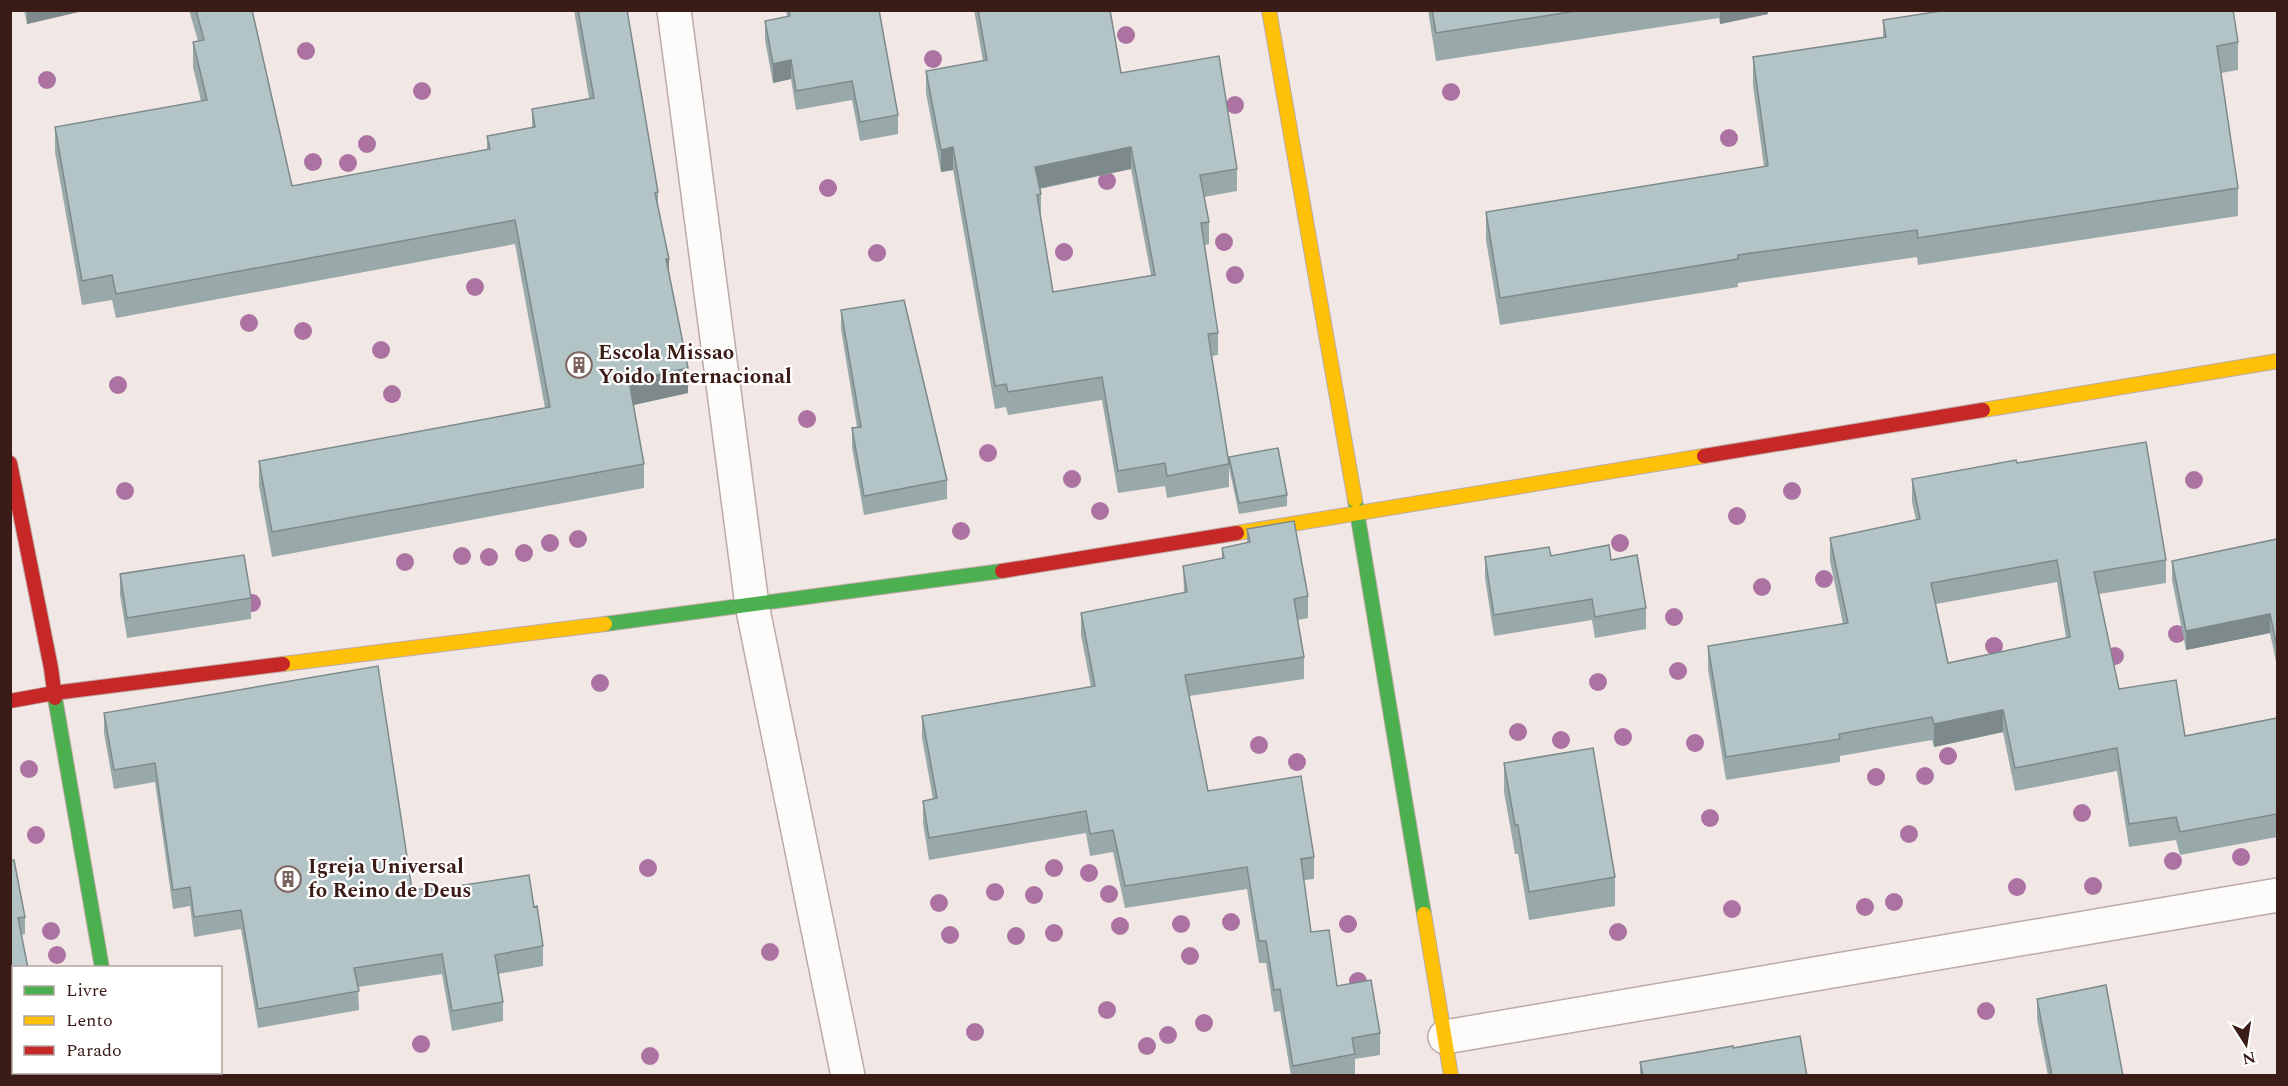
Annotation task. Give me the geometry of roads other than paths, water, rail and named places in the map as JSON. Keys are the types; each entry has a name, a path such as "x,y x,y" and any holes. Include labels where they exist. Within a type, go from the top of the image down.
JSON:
{"street":[{"path":"674,10 752,605 848,1076"},
{"path":"1269,10 1357,514 1451,1076"},
{"path":"10,701 54,693 752,605 1057,563 2277,361"},
{"path":"10,463 51,668 102,966"},
{"path":"1444,1037 2277,895"}],"place":[{"name":"Escola Missao Yoido Internacional","path":"579,365"},
{"name":"Igreja Universal fo Reino de Deus","path":"288,879"}]}
